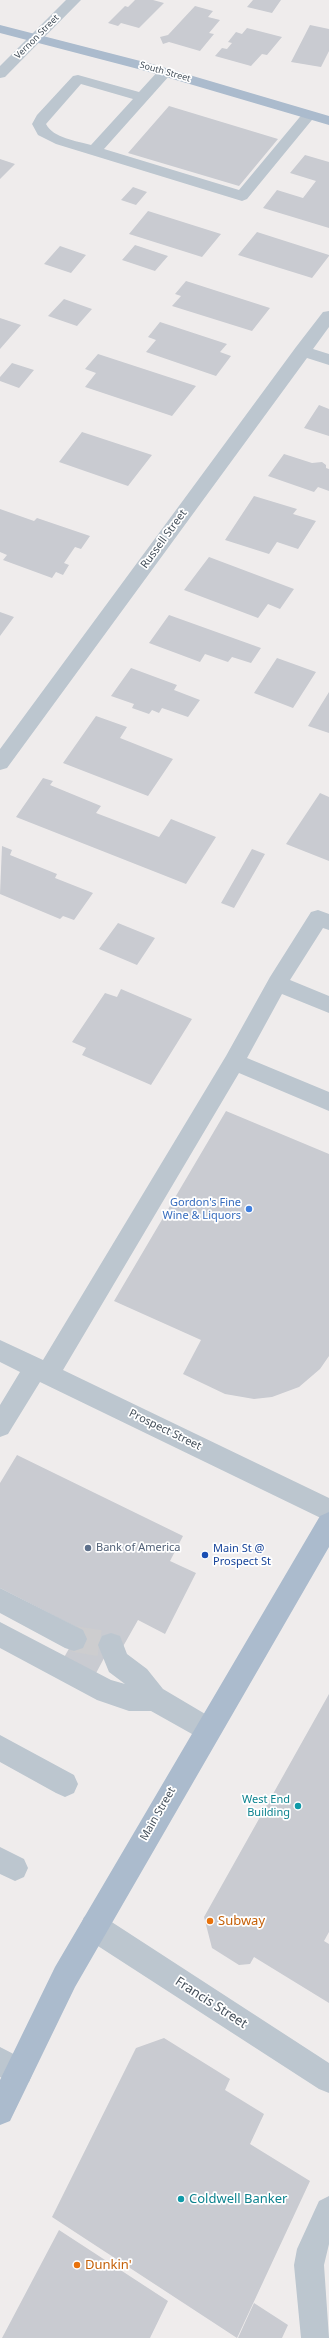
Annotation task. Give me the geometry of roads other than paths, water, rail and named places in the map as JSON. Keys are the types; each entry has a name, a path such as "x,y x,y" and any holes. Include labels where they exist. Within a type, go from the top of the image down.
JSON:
{"main road":[{"name":"South Street","path":"0,29 165,72 329,121"},
{"name":"Main Street","path":"0,2111 9,2067 65,1977 329,1524"}],"street":[{"name":"Vernon Street","path":"0,74 74,0"},
{"path":"94,150 165,72"},
{"path":"142,98 78,79 40,121 40,128 48,135 242,196 309,115"},
{"name":"Russell Street","path":"0,763 329,316"},
{"path":"302,351 329,360"},
{"path":"0,1426 42,1371 234,1062 277,983 323,920"},
{"path":"277,983 329,1005"},
{"path":"234,1062 329,1102"},
{"name":"Prospect Street","path":"0,1351 329,1510"},
{"path":"0,1600 74,1639"},
{"path":"0,1634 106,1691 129,1698 154,1698"},
{"path":"111,1645 118,1663 138,1678 154,1698 208,1730"},
{"path":"0,1748 65,1784"},
{"name":"Francis Street","path":"94,1927 329,2079"},
{"path":"316,2338 309,2265 312,2249 329,2211"}],"tunnel":[{"path":"74,1639 111,1645"}],"place":[{"name":"Gordon's Fine Wine & Liquors","path":"249,1209"},
{"name":"Bank of America","path":"88,1548"},
{"name":"Main St @ Prospect St","path":"205,1555"},
{"name":"West End Building","path":"298,1806"},
{"name":"Subway","path":"210,1921"},
{"name":"Coldwell Banker","path":"181,2199"},
{"name":"Dunkin'","path":"77,2265"}]}
